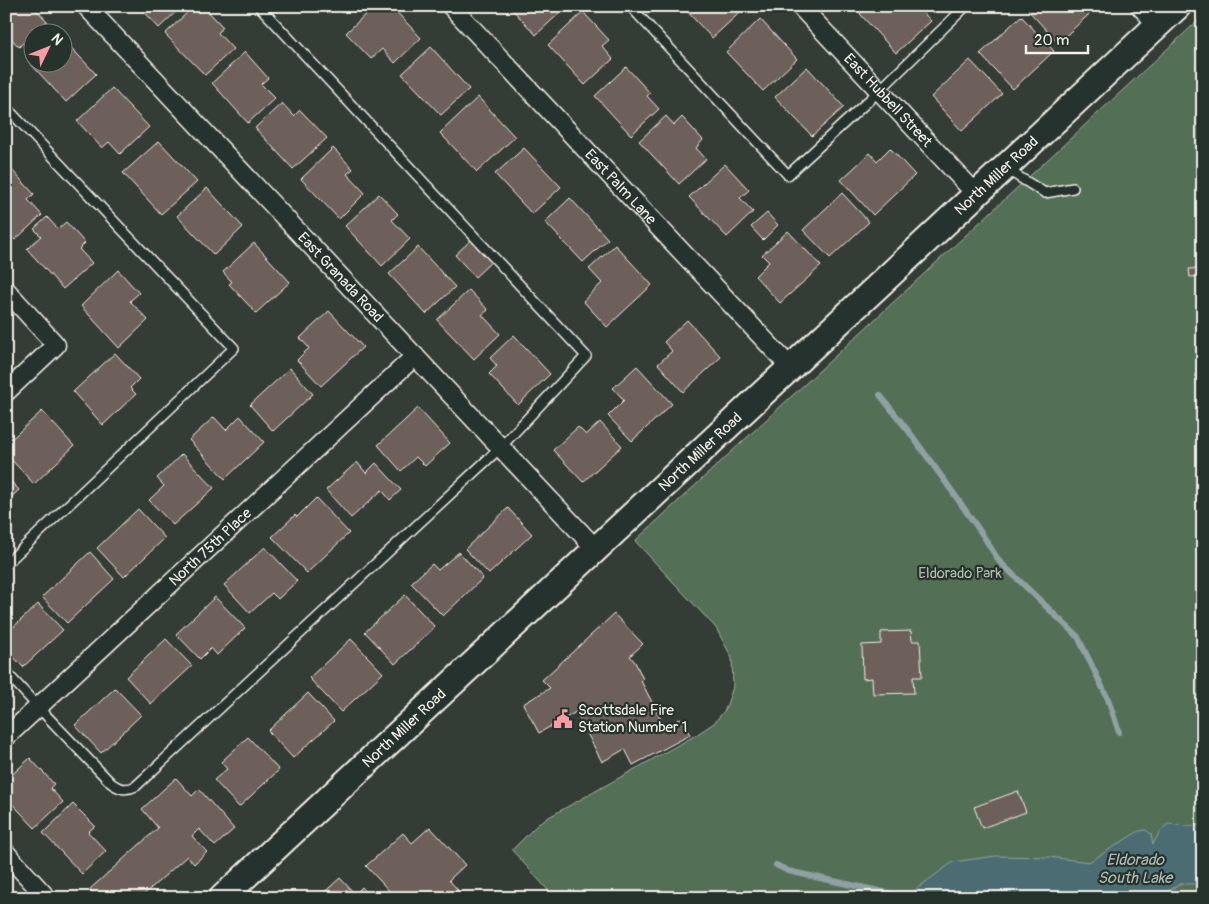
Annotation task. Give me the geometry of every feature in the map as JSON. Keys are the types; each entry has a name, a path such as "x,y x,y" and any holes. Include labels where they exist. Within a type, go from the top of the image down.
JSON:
{"street":[{"name":"East Granada Road","path":"86,6 596,549"},
{"name":"East Palm Lane","path":"451,6 790,367"},
{"name":"East Hubbell Street","path":"800,6 976,194"},
{"path":"1140,6 1158,25"},
{"name":"North Miller Road","path":"222,898 1178,6"},
{"path":"6,290 56,344 6,392"},
{"name":"North 75th Place","path":"6,737 415,356"},
{"path":"6,853 47,898"}],"lane":[{"path":"6,672 110,783 126,790 136,786 500,448 586,356 259,6"},
{"path":"630,6 788,174 880,91 966,6"},
{"path":"6,106 234,348 6,564"},
{"path":"1004,168 1045,193 1073,188"}],"green space":[{"name":"Eldorado Park","path":"1203,16 1203,898 555,898 512,850 540,822 696,735 714,723 725,710 733,687 732,658 716,628 635,541"}],"water":[{"name":"Eldorado South Lake","path":"1168,824 1203,825 1203,884 1180,884 1157,898 904,898 953,862 996,856 1048,857 1089,862 1139,831 1146,830 1151,834 1153,844 1161,830"}],"building":[{"path":"6,6 33,6 47,21 22,22 22,44 19,47 6,33"},
{"path":"139,6 182,6 159,28"},
{"path":"194,6 203,6 223,27 218,33 233,49 205,75 165,34"},
{"path":"336,6 349,6 342,13"},
{"path":"374,6 391,6 421,38 395,63 382,49 371,59 346,33"},
{"path":"509,6 565,6 566,7 536,35"},
{"path":"682,6 747,6 712,38"},
{"path":"868,6 903,6 906,9 909,6 917,6 931,21 896,53 860,14"},
{"path":"1032,6 1098,6 1058,43 1028,10"},
{"path":"583,12 609,40 602,46 613,59 585,85 548,45"},
{"path":"1021,16 1054,51 1013,89 980,54"},
{"path":"760,19 797,59 763,91 726,52"},
{"path":"431,47 469,89 441,115 402,74"},
{"path":"72,49 96,74 66,102 38,72 72,72"},
{"path":"245,52 268,78 261,84 275,98 248,123 212,83"},
{"path":"970,60 1002,94 962,131 931,97"},
{"path":"626,67 650,93 647,96 659,109 631,135 595,96"},
{"path":"807,67 844,107 812,136 775,97"},
{"path":"112,88 149,127 120,154 109,142 102,148 77,121"},
{"path":"478,97 515,137 477,172 440,133"},
{"path":"282,103 294,116 300,110 327,138 293,169 255,128"},
{"path":"666,116 674,125 682,117 703,140 696,148 706,159 679,184 639,141"},
{"path":"159,141 197,182 161,214 123,173"},
{"path":"333,148 353,169 347,174 365,193 339,219 301,179"},
{"path":"524,148 561,187 532,214 495,174"},
{"path":"890,148 915,175 873,215 841,180 870,153 877,161"},
{"path":"725,164 749,190 740,198 753,212 727,237 689,197"},
{"path":"11,169 34,194 28,200 42,215 15,240 6,231 6,174"},
{"path":"207,188 243,227 214,255 177,216"},
{"path":"842,193 869,222 830,258 803,230"},
{"path":"379,194 398,214 392,220 410,239 382,266 345,226"},
{"path":"570,198 608,239 583,262 545,222"},
{"path":"767,213 778,225 763,240 751,227"},
{"path":"47,217 58,229 66,222 85,243 79,249 92,263 63,289 27,249 41,236 34,229"},
{"path":"788,231 821,266 780,303 755,276 769,262 762,255"},
{"path":"471,240 491,262 475,277 455,255"},
{"path":"254,243 290,282 256,313 229,284 232,282 223,272"},
{"path":"615,245 652,285 607,327 583,301 602,283 589,269"},
{"path":"418,247 455,287 426,314 389,274"},
{"path":"1203,268 1203,276 1190,277 1189,269"},
{"path":"118,270 139,293 130,301 148,320 119,348 81,306"},
{"path":"469,290 488,310 482,315 500,334 474,359 437,320"},
{"path":"329,311 363,347 321,386 297,360 309,348 300,338"},
{"path":"687,320 721,357 683,392 658,364 672,351 664,342"},
{"path":"514,335 550,374 518,405 489,374 497,366 490,358"},
{"path":"115,353 139,379 130,388 136,394 103,425 73,392"},
{"path":"637,366 672,404 632,441 608,416 624,400 613,388"},
{"path":"290,368 313,394 273,431 250,405"},
{"path":"418,408 450,443 425,466 416,457 401,471 378,445"},
{"path":"42,411 74,446 34,484 6,454 6,444"},
{"path":"240,416 264,442 225,479 189,440 214,417 226,430"},
{"path":"600,422 622,446 583,482 553,450 578,427 586,435"},
{"path":"182,454 214,488 173,525 149,500 164,486 157,478"},
{"path":"357,462 366,473 376,463 401,490 390,500 382,490 351,518 326,490"},
{"path":"6,476 19,490 6,502"},
{"path":"316,498 349,533 307,573 272,537 295,515 297,517"},
{"path":"508,508 532,534 489,574 465,549"},
{"path":"138,509 165,538 124,577 97,548"},
{"path":"265,547 297,581 278,599 272,593 250,613 224,585"},
{"path":"90,552 114,579 67,623 42,597"},
{"path":"459,552 483,578 443,616 411,583 432,564 438,570"},
{"path":"405,595 435,627 395,664 365,632"},
{"path":"215,597 245,628 217,655 211,648 200,659 176,634"},
{"path":"38,604 63,630 23,667 6,649 6,634"},
{"path":"614,614 643,644 630,656 635,662 643,679 641,681 665,727 681,718 690,735 633,765 625,749 602,762 576,712 539,733 523,704 550,688 542,680"},
{"path":"911,631 912,641 920,641 922,677 913,677 914,693 873,694 872,678 863,679 862,645 881,644 881,632"},
{"path":"166,639 192,666 151,704 126,677"},
{"path":"351,639 383,673 341,712 309,678"},
{"path":"115,688 141,715 101,753 75,725"},
{"path":"308,693 334,721 293,758 268,731"},
{"path":"248,737 279,770 239,807 214,780 227,769 221,762"},
{"path":"30,758 54,784 50,788 63,802 35,828 6,797 6,780"},
{"path":"176,778 192,796 199,789 234,829 215,846 199,829 192,836 207,852 194,864 187,856 140,898 97,898 90,889 158,828 142,809"},
{"path":"1018,791 1026,812 982,828 974,807"},
{"path":"73,804 95,826 88,832 106,851 82,874 43,833"},
{"path":"430,827 465,865 449,880 458,890 450,898 396,898 366,866 403,833 412,843"},
{"path":"340,878 355,894 362,887 371,898 318,898"}],"waterway":[{"path":"880,395 952,491 999,561 1078,637 1108,699 1119,732"},
{"path":"776,865 788,871 906,897"}],"place":[{"name":"Scottsdale Fire Station Number 1","path":"563,719"}]}
